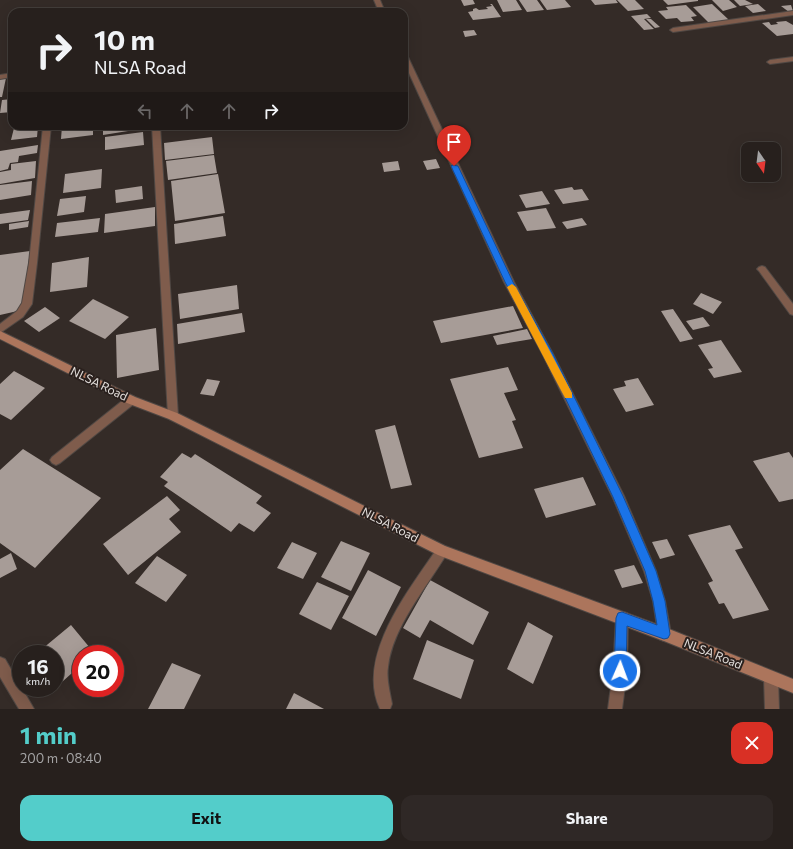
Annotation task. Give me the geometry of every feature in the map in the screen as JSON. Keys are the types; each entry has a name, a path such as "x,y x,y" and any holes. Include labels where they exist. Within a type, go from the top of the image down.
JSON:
{"main road":[{"name":"NLSA Road","path":"0,335 131,400 173,416 442,551 664,634 793,686"}],"street":[{"path":"673,30 793,14"},
{"path":"770,62 793,59"},
{"path":"408,64 509,282 548,354 618,496 650,571 659,601 664,634"},
{"path":"0,329 20,314 27,304 33,263 47,130"},
{"path":"156,130 173,416"},
{"path":"762,270 793,311"},
{"path":"56,460 131,400"},
{"path":"385,704 381,667 389,639 399,619 442,551"},
{"path":"615,709 620,671 622,618"},
{"path":"0,664 27,709"},
{"path":"771,678 772,709"}],"building":[{"path":"461,0 473,0 475,4 464,6"},
{"path":"497,0 516,0 522,10 503,12"},
{"path":"519,0 537,0 544,10 527,12"},
{"path":"540,0 565,0 571,7 547,10"},
{"path":"591,0 616,0 618,3 595,5"},
{"path":"617,0 635,0 644,9 628,11"},
{"path":"663,0 698,0 698,1 668,5"},
{"path":"712,0 729,0 737,7 723,11"},
{"path":"734,0 745,0 753,4 740,6"},
{"path":"490,4 492,4 501,17 473,20 468,12 473,11 473,9 476,8 479,10 488,9 486,7 492,6"},
{"path":"712,4 729,20 709,23 693,7"},
{"path":"758,4 766,11 753,13 745,6"},
{"path":"686,5 697,16 691,17 694,21 681,22 677,18 666,19 658,11 668,10 666,7"},
{"path":"791,5 793,11 789,12 781,6"},
{"path":"647,14 651,18 644,19 654,29 644,30 631,16"},
{"path":"646,19 651,19 660,27 655,28"},
{"path":"786,21 793,25 793,34 777,36 762,23 769,22 771,25 778,24 776,22"},
{"path":"474,30 477,35 465,37 463,31"},
{"path":"6,78 2,97 0,97 0,79"},
{"path":"8,99 8,112 0,113 2,100"},
{"path":"14,130 38,130 37,137 11,140"},
{"path":"62,130 93,130 93,135 61,139"},
{"path":"103,130 134,130 103,135"},
{"path":"143,132 144,145 105,150 105,137"},
{"path":"212,137 214,154 165,160 164,143"},
{"path":"38,145 37,153 19,156 18,162 10,163 8,169 0,171 0,151"},
{"path":"214,155 217,173 168,180 166,161"},
{"path":"436,159 440,168 427,170 423,161"},
{"path":"36,161 35,178 0,184 0,172 11,170 11,164"},
{"path":"398,161 400,170 384,172 382,163"},
{"path":"102,169 101,188 63,193 65,174"},
{"path":"218,174 225,213 175,221 171,181"},
{"path":"32,181 31,195 0,200 0,185"},
{"path":"142,186 143,199 116,203 115,190"},
{"path":"572,187 574,190 582,189 589,200 563,204 554,190"},
{"path":"542,191 550,204 526,208 519,195"},
{"path":"86,196 84,212 57,216 60,199"},
{"path":"155,207 155,226 104,233 105,214"},
{"path":"546,208 556,228 527,231 517,212"},
{"path":"30,210 28,220 0,224 0,214"},
{"path":"223,216 226,236 175,244 174,224"},
{"path":"100,218 98,232 55,237 57,223"},
{"path":"582,218 587,225 567,229 562,222"},
{"path":"29,221 28,227 9,230 9,224"},
{"path":"30,251 22,310 0,315 0,255"},
{"path":"89,257 87,287 50,292 52,263"},
{"path":"237,285 239,309 180,319 178,294"},
{"path":"701,293 722,302 713,314 693,304"},
{"path":"93,299 129,317 105,339 69,321"},
{"path":"513,306 523,328 441,343 433,321"},
{"path":"45,307 60,318 39,332 24,321"},
{"path":"673,309 693,339 680,342 661,311"},
{"path":"242,313 245,332 178,344 177,324"},
{"path":"703,317 710,326 693,330 686,321"},
{"path":"156,328 159,370 117,378 116,335"},
{"path":"527,329 532,339 497,345 493,336"},
{"path":"721,340 742,372 714,378 708,369 713,368 698,345"},
{"path":"508,367 518,390 504,393 516,420 512,421 523,448 479,458 450,379"},
{"path":"14,371 45,388 11,420 0,414 0,384"},
{"path":"638,378 654,405 626,412 613,389 626,386 624,381"},
{"path":"207,379 220,381 214,396 200,394"},
{"path":"395,425 412,485 391,489 375,430"},
{"path":"23,449 101,498 35,568 0,543 0,470"},
{"path":"789,452 793,458 793,499 779,502 753,461"},
{"path":"182,453 191,458 195,454 262,496 256,503 271,513 254,532 239,523 231,532 164,486 168,482 160,477"},
{"path":"583,477 596,505 546,518 534,489"},
{"path":"167,496 180,510 169,519 181,532 128,575 103,544"},
{"path":"730,525 743,548 735,550 769,610 733,619 724,603 719,604 708,583 713,581 688,535"},
{"path":"667,539 675,555 660,559 652,542"},
{"path":"341,541 370,553 351,591 321,577"},
{"path":"292,542 317,553 303,579 277,568"},
{"path":"11,553 17,569 0,578 0,559"},
{"path":"157,556 187,575 166,602 135,583"},
{"path":"634,565 643,583 622,588 614,570"},
{"path":"368,570 401,587 376,636 342,618"},
{"path":"430,580 489,612 473,645 430,620 420,638 403,628"},
{"path":"317,582 349,596 331,630 299,614"},
{"path":"528,622 553,636 533,684 507,669"},
{"path":"71,625 88,645 72,645 72,673 64,680 64,645 47,645"},
{"path":"427,640 474,660 461,699 413,679"},
{"path":"172,663 201,675 184,709 148,709"},
{"path":"294,693 324,709 286,709"}],"slow traffic":[{"path":"512,287 569,395"}],"route":[{"path":"454,166 509,282 548,354 618,496 650,571 659,601 664,634 622,618 620,671"}]}
